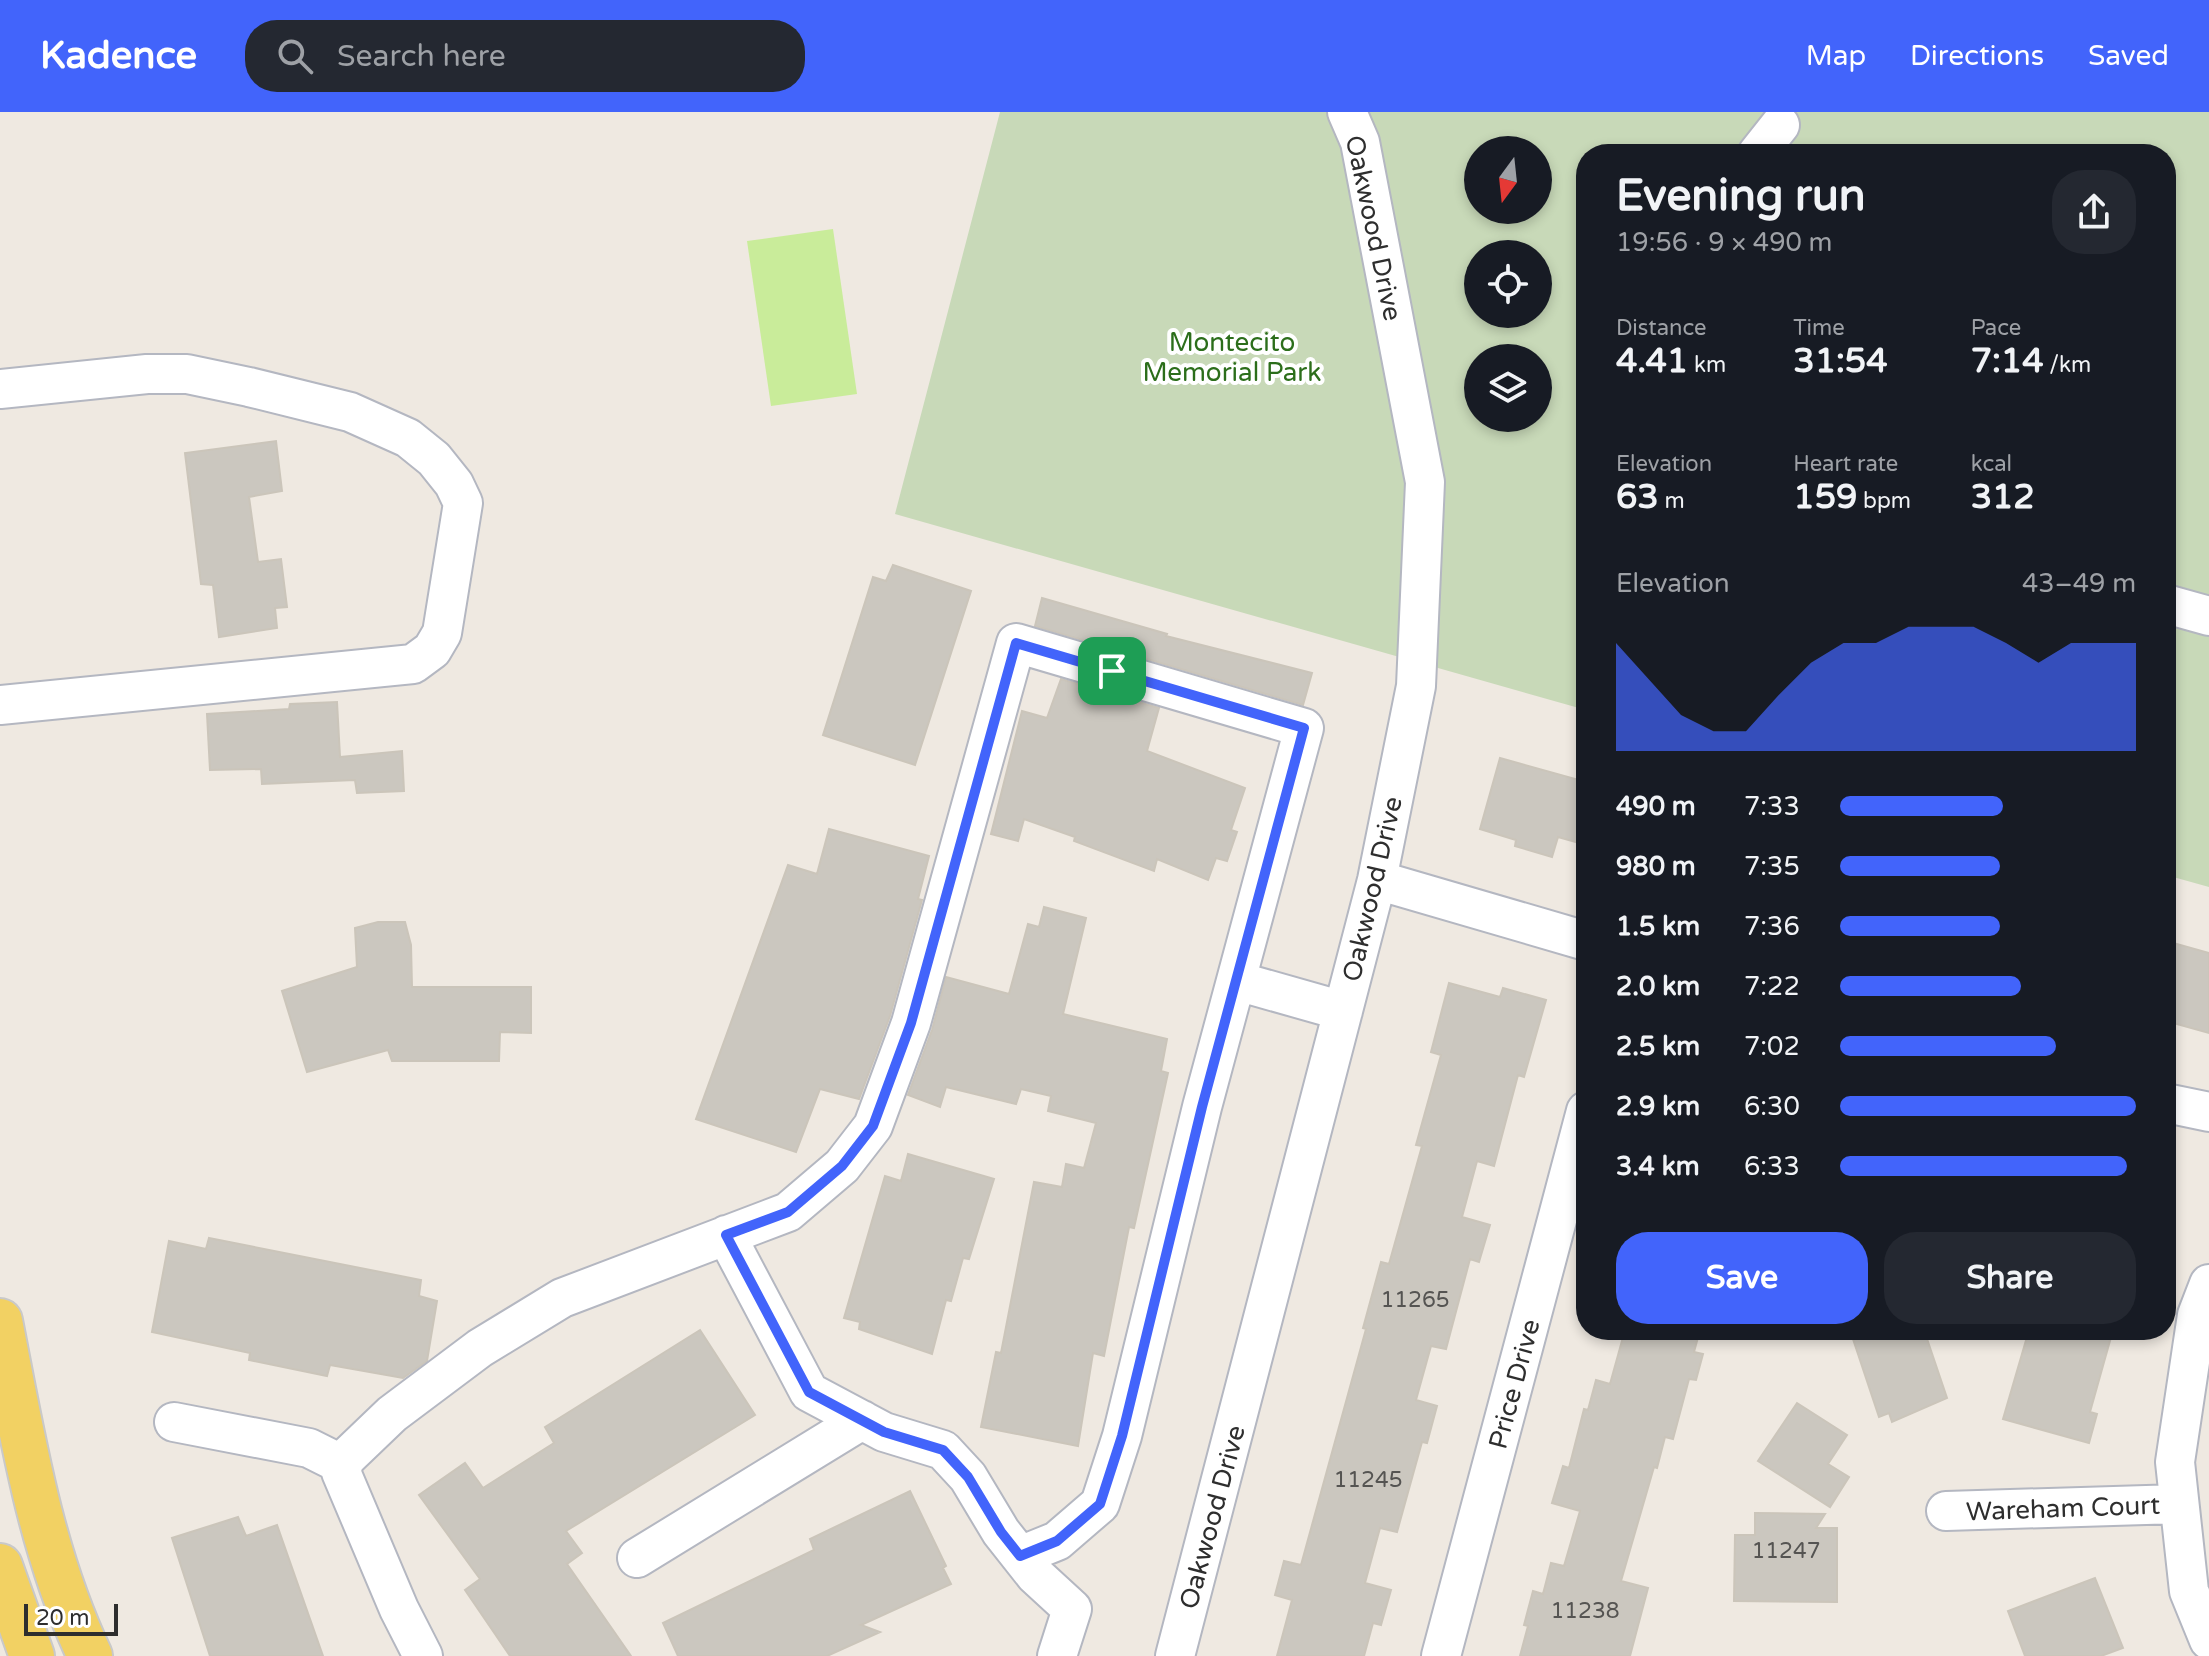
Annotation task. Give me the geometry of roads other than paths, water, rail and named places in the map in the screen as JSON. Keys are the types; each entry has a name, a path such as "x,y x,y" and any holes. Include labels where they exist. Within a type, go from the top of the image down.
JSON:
{"main road":[{"path":"0,1321 31,1482 74,1623 90,1656"},
{"path":"0,1566 32,1656"}],"street":[{"name":"Oakwood Drive","path":"1175,1656 1377,880 1416,686 1425,482 1360,142 1347,112"},
{"path":"0,389 147,374 187,374 249,387 350,412 408,438 434,459 454,484 463,503 442,633 432,650 413,664 0,705"},
{"path":"2176,607 2209,616"},
{"path":"423,1656 399,1609 341,1472 345,1459 392,1414 480,1348 562,1298 788,1212 842,1166 873,1126 911,1023 1016,643 1304,728 1202,1107 1122,1436 1100,1504 1057,1541 1020,1556"},
{"path":"1377,880 1576,938"},
{"path":"1237,981 1343,1011"},
{"path":"2176,1105 2209,1112"},
{"name":"Price Drive","path":"1441,1656 1576,1149"},
{"path":"726,1235 809,1392 884,1432 943,1450 968,1477 1001,1532 1035,1575 1072,1609 1057,1656"},
{"path":"2209,1284 2197,1315 2175,1462 2189,1591 2209,1640"},
{"path":"637,1558 862,1420"},
{"path":"174,1422 309,1448 343,1465"},
{"name":"Wareham Court","path":"1946,1511 2179,1504"}],"park label":[{"name":"Montecito Memorial Park","path":"1232,357"}]}
